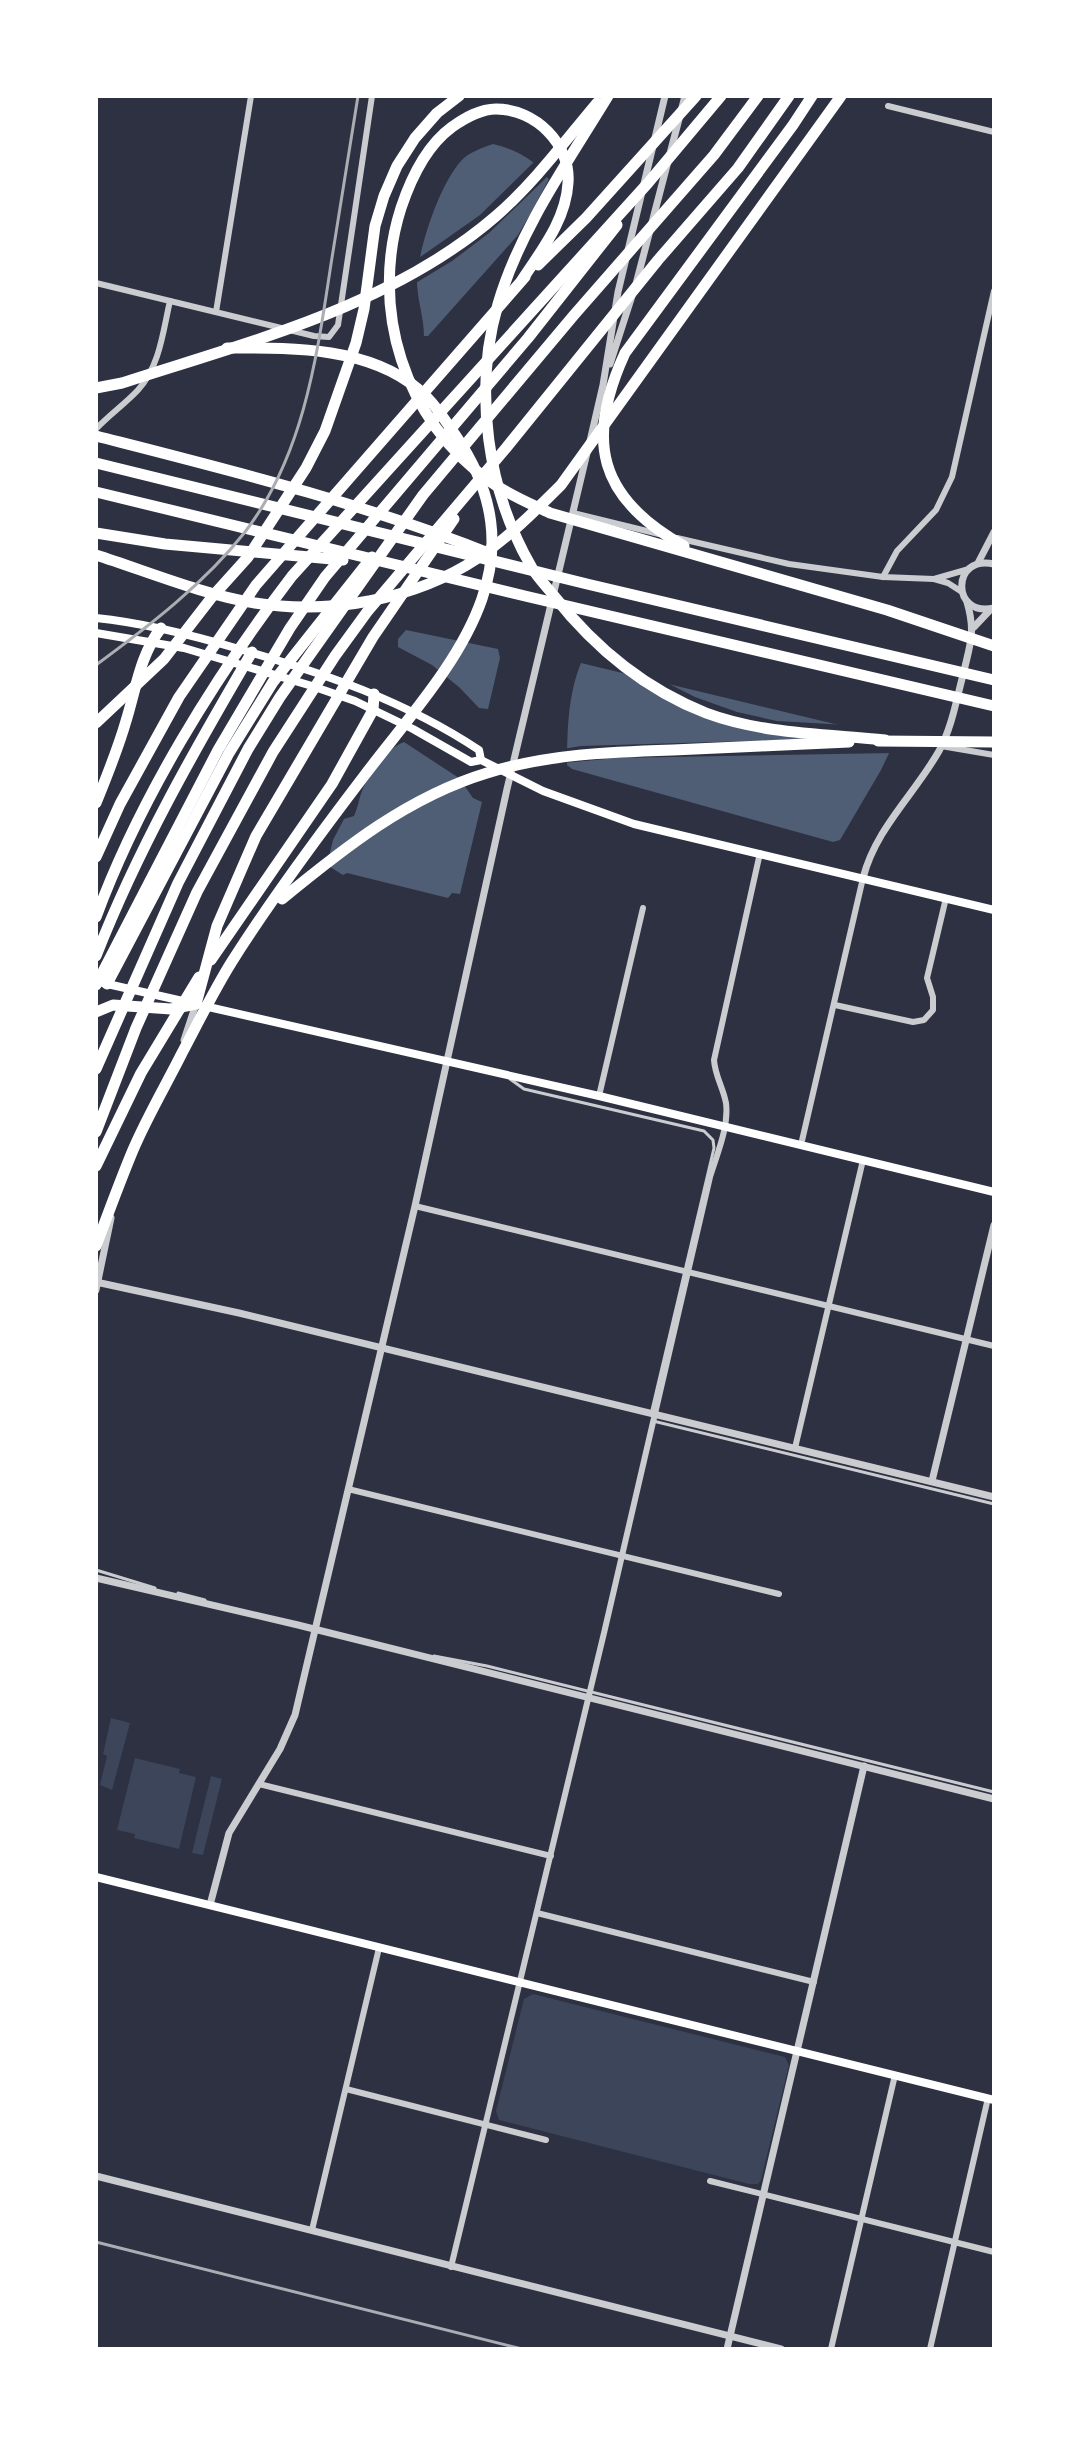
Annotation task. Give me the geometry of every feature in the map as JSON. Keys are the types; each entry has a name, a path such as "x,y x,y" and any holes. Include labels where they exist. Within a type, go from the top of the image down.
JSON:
{"highway":[{"path":"96,723 164,659 248,557 306,468 325,431 356,343 364,309 375,226 384,196 397,166 415,138 437,113 459,96"},
{"path":"96,388 122,383 336,310 397,283 450,251 497,215 605,96"},
{"path":"605,96 515,257 497,305 487,357 484,399 492,460 505,510 532,568 567,612 609,655 658,690 707,713 757,727 885,740"},
{"path":"96,857 120,804 179,697 256,585 522,280 586,218 696,96"},
{"path":"99,983 218,750 316,589 528,338 626,206 721,96"},
{"path":"99,983 229,753 273,682 345,589 605,279 714,155 758,96"},
{"path":"96,1132 136,1028 197,892 273,752 335,656 375,602 738,168 789,96"},
{"path":"710,558 662,532 627,502 609,472 602,443 606,404 625,353 812,96"},
{"path":"96,555 254,603 307,607 331,606 406,592 477,559 528,519 561,485 841,96"},
{"path":"522,280 561,215 567,189 567,166 561,151 544,127 530,117 495,109 477,113 448,130 425,155 414,174 396,224 389,294 393,325 407,377 428,418 445,440 489,480 515,497 550,513 887,610 992,645"},
{"path":"96,917 129,836 255,624 323,542 602,239"},
{"path":"96,1246 134,1148 231,963 466,638 477,617 490,564 488,506 464,447 418,389 373,364 325,352 227,348"},
{"path":"96,436 309,492 434,531 532,570"},
{"path":"96,1012 113,1005 171,1009 196,1004 217,926 256,836 373,637 506,448"},
{"path":"96,463 994,680"},
{"path":"96,492 994,706"},
{"path":"96,1069 184,869 248,749 280,697 423,495"},
{"path":"96,533 165,544 322,559 392,562"},
{"path":"96,803 127,720 151,640 161,628"},
{"path":"96,956 143,846 167,799 252,652"},
{"path":"96,1166 141,1073 194,984 332,784 373,710 374,694"},
{"path":"269,909 353,841 385,820 443,790 486,773 583,753 885,740 994,742"}],"main road":[{"path":"96,618 161,628 252,652 360,687 465,741 479,750 481,760"},
{"path":"96,633 151,640 355,701 471,762 481,760 543,791 634,824 994,910"},
{"path":"99,983 599,1096 994,1192"},
{"path":"96,1877 991,2099"}],"street":[{"path":"216,312 251,96"},
{"path":"96,283 314,336 325,337 334,333 338,325 372,96"},
{"path":"210,1905 229,1833 288,1733 295,1715 603,385 618,292 665,96"},
{"path":"603,385 633,293 685,96"},
{"path":"888,106 994,132"},
{"path":"883,577 897,551 925,524 945,495 952,477 990,324 994,291"},
{"path":"96,429 148,377 170,301"},
{"path":"573,513 789,564 883,577 934,579 962,592"},
{"path":"934,579 969,569 978,563 994,532"},
{"path":"978,563 994,564"},
{"path":"801,1145 868,856 941,746 953,716 974,627 962,592 963,577 969,569"},
{"path":"967,602 979,609 992,608"},
{"path":"974,627 992,608"},
{"path":"941,746 994,755"},
{"path":"451,2267 623,1556 686,1274 725,1127 726,1106 714,1060 760,853"},
{"path":"835,1005 907,1021 924,1020 933,1010 927,978 946,898"},
{"path":"599,1096 643,908"},
{"path":"196,1004 176,1060 126,1169 96,1285 381,1349 994,1497"},
{"path":"795,1448 863,1160"},
{"path":"415,1206 686,1274 994,1346"},
{"path":"932,1481 994,1225"},
{"path":"348,1489 779,1594"},
{"path":"96,1578 590,1694 994,1799"},
{"path":"727,2349 864,1766"},
{"path":"259,1784 551,1856"},
{"path":"537,1913 814,1982"},
{"path":"312,2230 379,1948"},
{"path":"831,2349 895,2075"},
{"path":"346,2089 546,2140"},
{"path":"930,2349 991,2099"},
{"path":"96,2176 781,2349"},
{"path":"710,2181 994,2252"}],"lane":[{"path":"503,1075 524,1089 710,1135 714,1148 686,1274"},
{"path":"654,1417 994,1504"},
{"path":"96,1570 153,1588 315,1628"},
{"path":"590,1694 994,1792"}],"shaded area":[{"path":"493,144 525,157 539,167 550,181 518,235 428,336 424,336 417,276 432,215 461,161"},
{"path":"406,630 498,649 500,658 488,709 479,708 432,665 398,647 398,639"},
{"path":"581,663 889,737 893,745 840,840 833,842 572,769 567,765 568,726 573,687"},
{"path":"404,742 459,778 473,798 482,802 460,894 452,893 448,898 347,873 343,875 327,865 333,840 344,819 354,816 369,777 385,756"},
{"path":"111,1718 130,1723 112,1790 100,1785"},
{"path":"135,1758 180,1769 179,1773 196,1777 179,1849 134,1838 135,1834 117,1830"},
{"path":"211,1776 222,1779 203,1855 192,1853"},
{"path":"533,1994 785,2057 789,2065 758,2184 499,2120 496,2111 524,1999"}],"pier":[{"path":"536,160 554,180 511,250 549,179 547,177 489,233 414,284 416,260 480,215"},
{"path":"616,667 653,676 695,697 737,712 777,721 864,726 891,733 896,746 893,753 616,758 563,763 563,749 581,746 813,739 657,695"}],"railway":[{"path":"96,665 156,619 212,569 245,532 281,471 305,404 313,369 358,96"},
{"path":"96,2242 522,2349"}]}
